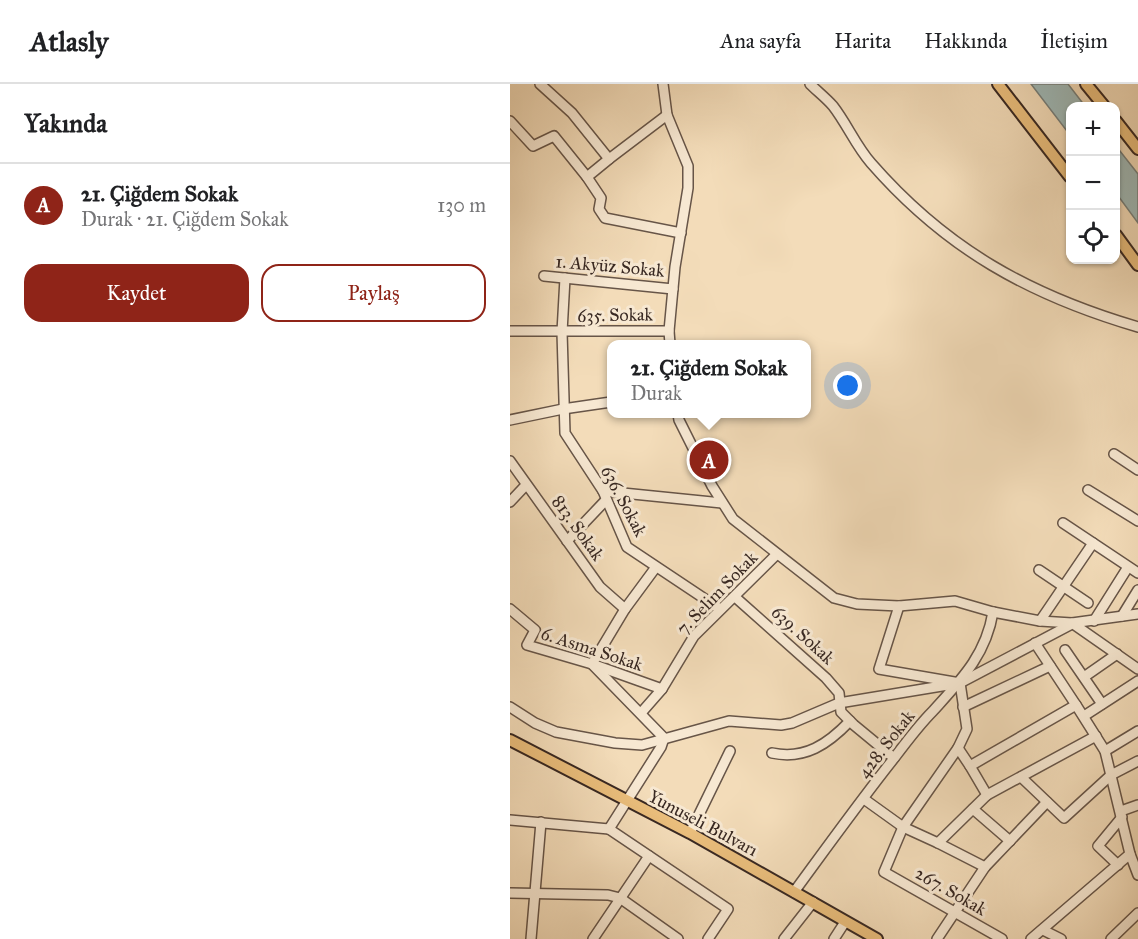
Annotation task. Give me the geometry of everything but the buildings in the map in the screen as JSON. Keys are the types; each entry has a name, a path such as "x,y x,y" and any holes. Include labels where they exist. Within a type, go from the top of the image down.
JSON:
{"main road":[{"path":"998,84 1066,171"},
{"path":"1086,84 1101,102"},
{"path":"1120,126 1138,149"},
{"path":"1120,240 1138,265"},
{"name":"Yunuseli Bulvarı","path":"510,740 690,833 877,939"}],"street":[{"path":"540,84 572,113 609,159"},
{"path":"663,84 667,115 688,166 688,188 673,289 670,340"},
{"path":"810,84 832,106 869,161 911,207 972,255 1015,280 1097,315 1138,327"},
{"path":"587,177 667,115"},
{"path":"510,121 533,146 554,136 601,198 599,209 606,218 681,233"},
{"name":"1. Akyüz Sokak","path":"544,276 673,289"},
{"name":"635. Sokak","path":"562,332 564,278"},
{"name":"635. Sokak","path":"510,331 669,331"},
{"name":"636. Sokak","path":"562,332 565,433 604,496 627,547 720,609"},
{"path":"510,420 607,403"},
{"path":"680,418 722,503 733,519 834,598 857,604 899,606 955,601 993,612 1040,621 1072,623 1138,614"},
{"path":"1114,454 1138,470"},
{"name":"813. Sokak","path":"510,461 600,587 625,609"},
{"path":"510,502 526,485"},
{"path":"1088,490 1138,521"},
{"path":"567,541 604,496 722,503"},
{"path":"1063,523 1138,573"},
{"path":"1040,621 1094,543"},
{"name":"7. Selim Sokak","path":"641,713 662,689 694,636 777,554"},
{"path":"657,567 625,609 592,664 664,738"},
{"path":"1094,621 1128,567"},
{"path":"1039,570 1088,603"},
{"path":"1122,616 1138,590"},
{"name":"639. Sokak","path":"735,597 826,678 839,693 841,712 894,758"},
{"path":"899,606 879,669 960,683"},
{"name":"6. Asma Sokak","path":"510,609 535,630 527,645 592,664 662,689"},
{"name":"428. Sokak","path":"794,892 894,758 932,712 960,683 975,662 991,625 993,612"},
{"path":"510,706 535,723 556,732 615,743 642,745 729,721 781,725 792,723 839,703 960,683 1072,623"},
{"path":"1072,623 1138,669"},
{"path":"1035,643 1105,751 1130,854 1138,875"},
{"path":"1065,650 1102,704"},
{"path":"1084,677 1116,654"},
{"path":"963,707 1050,666"},
{"path":"1084,716 1138,681"},
{"path":"903,827 958,748 967,729 960,683"},
{"path":"970,766 1076,705"},
{"path":"772,753 792,755 810,752 822,745 850,721"},
{"path":"1105,751 1138,731"},
{"path":"938,843 987,795 1096,736"},
{"path":"609,829 661,747 664,738"},
{"path":"958,748 987,795"},
{"path":"690,833 730,751"},
{"path":"1021,777 1064,818 1111,775 1138,761"},
{"path":"864,799 903,827 985,867"},
{"path":"937,939 985,867 1047,802"},
{"path":"1118,865 1098,846 1122,814 1138,805"},
{"path":"973,809 1010,841"},
{"path":"510,820 609,829 728,909 708,939"},
{"path":"531,939 541,822"},
{"name":"267. Sokak","path":"903,827 884,872 1002,939"},
{"path":"1031,939 1130,854"},
{"path":"593,939 650,856"},
{"path":"510,893 608,895 620,898 678,939"},
{"path":"784,939 813,902"},
{"path":"1111,939 1138,913"},
{"path":"834,939 845,922"},
{"path":"1043,930 1062,939"}],"water":[{"path":"1031,84 1068,84 1082,102 1066,102 1066,130"},
{"path":"1120,151 1138,174 1138,223 1120,198"}],"place":[{"name":"21. Çiğdem Sokak","path":"709,460"}]}
